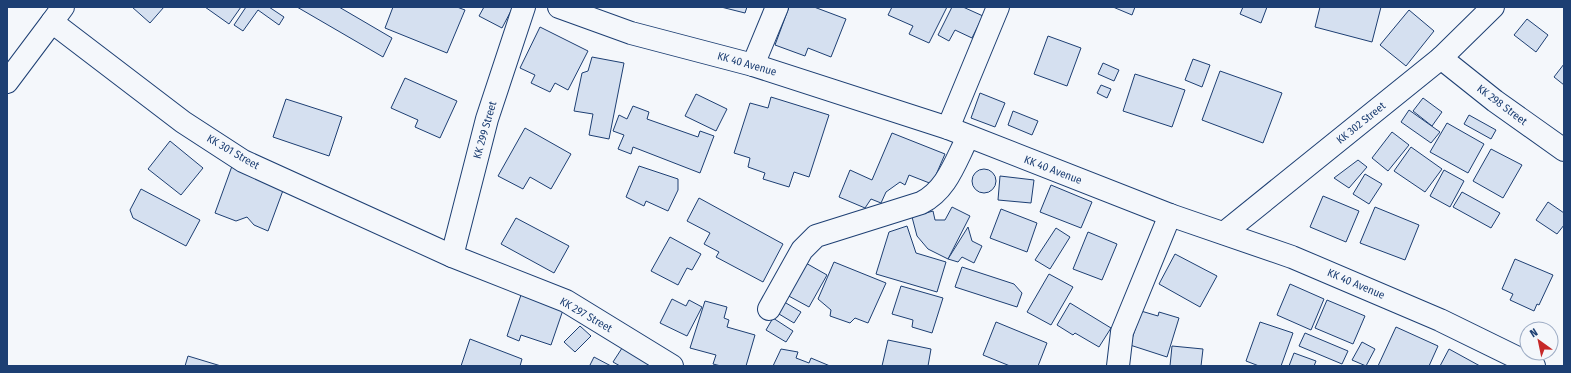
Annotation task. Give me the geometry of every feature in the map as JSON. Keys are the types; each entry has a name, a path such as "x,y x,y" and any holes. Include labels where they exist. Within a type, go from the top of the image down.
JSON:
{"street":[{"name":"KK 299 Street","path":"452,256 487,119 524,7"},
{"name":"KK 40 Avenue","path":"559,7 631,33 753,65 948,128 1170,215 1292,257 1440,320 1528,365"},
{"path":"753,65 777,7"},
{"path":"948,128 998,7"},
{"name":"KK 302 Street","path":"1224,233 1441,58 1493,7"},
{"name":"KK 301 Street","path":"58,11 183,122 243,161 452,256"},
{"path":"7,82 58,11"},
{"name":"KK 298 Street","path":"1441,58 1495,101 1564,150"},
{"path":"769,309 802,250 816,236 921,203 933,197 944,185 968,137"},
{"path":"1118,366 1122,332 1170,215"},
{"name":"KK 297 Street","path":"452,256 566,301 672,366"}],"building":[{"path":"132,7 164,7 150,23"},
{"path":"205,7 241,7 229,24"},
{"path":"246,7 269,7 284,17 279,25 258,10 243,31 234,25"},
{"path":"297,7 339,7 392,38 383,57"},
{"path":"393,7 457,7 465,10 447,53 385,28"},
{"path":"484,7 513,7 502,28 479,16"},
{"path":"721,7 747,7 745,13"},
{"path":"789,7 814,7 846,19 831,57 808,48 805,56 775,45"},
{"path":"892,7 947,7 929,43 909,34 913,26 888,15"},
{"path":"952,7 963,7 983,16 972,38 955,30 949,41 938,35"},
{"path":"1113,7 1135,7 1132,15"},
{"path":"1243,7 1267,7 1261,23 1240,14"},
{"path":"1320,7 1381,7 1372,42 1315,27"},
{"path":"1409,10 1434,31 1406,66 1380,45"},
{"path":"1527,19 1548,35 1536,52 1514,35"},
{"path":"540,27 588,51 568,90 555,83 550,92 531,83 535,75 520,68"},
{"path":"1048,36 1081,48 1067,86 1034,74"},
{"path":"592,57 624,63 609,139 589,135 593,114 574,111 582,73 588,71"},
{"path":"1193,59 1210,65 1202,87 1185,80"},
{"path":"1103,63 1119,70 1114,81 1098,74"},
{"path":"1564,64 1564,85 1554,77"},
{"path":"1220,71 1282,93 1263,143 1202,120"},
{"path":"1135,74 1185,90 1172,127 1123,111"},
{"path":"405,78 457,101 440,138 415,127 418,120 391,108"},
{"path":"1101,85 1111,89 1107,98 1097,93"},
{"path":"980,93 1005,103 995,127 971,118"},
{"path":"696,94 727,109 716,131 685,116"},
{"path":"771,97 829,115 809,177 794,172 789,187 763,179 765,173 748,167 750,158 734,153 750,103 768,108"},
{"path":"1423,98 1442,112 1432,126 1413,111"},
{"path":"286,99 342,117 329,156 273,137"},
{"path":"633,106 649,112 647,119 698,137 700,131 714,136 700,173 633,147 631,154 618,149 624,135 613,131 619,115 627,119"},
{"path":"1409,110 1440,132 1431,143 1401,122"},
{"path":"1013,111 1038,121 1032,135 1008,125"},
{"path":"1469,115 1496,130 1491,139 1464,124"},
{"path":"1447,123 1484,144 1468,173 1430,152"},
{"path":"525,128 571,154 551,189 530,177 523,189 498,176"},
{"path":"1392,132 1409,145 1388,171 1372,158"},
{"path":"892,133 945,154 932,184 909,175 905,185 900,182 886,192 881,203 871,199 865,208 839,197 850,170 872,180"},
{"path":"170,141 203,168 181,195 148,169"},
{"path":"1411,147 1442,169 1425,192 1394,171"},
{"path":"1491,149 1522,165 1503,198 1473,181"},
{"path":"1358,160 1367,167 1349,188 1334,178"},
{"path":"232,166 285,185 268,231 254,225 247,217 236,221 215,213"},
{"path":"639,166 678,179 678,190 668,211 646,201 644,206 626,197"},
{"path":"984,169 993,172 996,181 993,190 984,193 975,190 972,181 975,172"},
{"path":"1444,170 1464,181 1450,207 1430,196"},
{"path":"1365,174 1382,184 1369,204 1353,194"},
{"path":"1000,176 1034,180 1031,203 998,200"},
{"path":"1051,185 1092,202 1081,228 1040,212"},
{"path":"141,189 200,220 186,246 133,218 130,210"},
{"path":"1462,192 1500,213 1491,228 1453,207"},
{"path":"1323,196 1359,211 1346,242 1310,227"},
{"path":"699,198 783,244 763,282 716,257 719,252 704,244 710,233 687,221"},
{"path":"1548,202 1564,213 1564,225 1557,234 1536,220"},
{"path":"952,207 970,216 948,259 928,249 917,236 912,217 933,211 935,220 945,220"},
{"path":"1375,207 1419,225 1405,260 1360,243"},
{"path":"1001,209 1037,223 1027,252 990,238"},
{"path":"516,218 569,246 554,273 501,244"},
{"path":"907,226 916,253 946,262 937,292 876,274 889,232"},
{"path":"968,227 972,241 982,246 974,263 962,257 958,262 948,259"},
{"path":"1056,228 1070,237 1050,269 1035,260"},
{"path":"1088,232 1117,244 1102,280 1073,269"},
{"path":"670,237 701,254 692,270 687,268 678,285 651,271"},
{"path":"1175,254 1217,276 1200,307 1159,284"},
{"path":"1515,259 1553,275 1539,305 1537,304 1534,311 1510,300 1513,294 1502,289"},
{"path":"804,262 827,275 809,307 785,294"},
{"path":"834,262 886,283 868,323 855,318 850,323 830,316 831,310 818,299"},
{"path":"962,267 1014,284 1022,293 1017,307 955,287"},
{"path":"1049,274 1073,287 1051,325 1027,312"},
{"path":"1290,284 1324,299 1311,330 1277,315"},
{"path":"901,286 943,298 932,333 912,327 913,320 892,314"},
{"path":"522,292 564,307 551,345 521,335 519,341 507,336"},
{"path":"672,299 686,306 689,300 702,307 687,336 660,323"},
{"path":"781,300 801,312 794,323 774,311"},
{"path":"1327,300 1365,316 1353,344 1315,328"},
{"path":"705,301 727,307 724,318 729,320 727,327 755,335 746,366 721,366 713,364 716,355 690,348"},
{"path":"1070,303 1111,328 1099,347 1075,333 1073,335 1057,325"},
{"path":"1141,311 1158,316 1159,312 1179,318 1167,357 1130,345"},
{"path":"773,318 793,331 786,342 766,330"},
{"path":"996,322 1047,343 1038,366 1010,366 983,355"},
{"path":"1260,322 1293,333 1281,366 1259,366 1246,361"},
{"path":"580,326 591,336 575,352 564,342"},
{"path":"1396,327 1438,346 1429,366 1378,366"},
{"path":"1305,333 1348,351 1342,364 1299,346"},
{"path":"470,339 522,359 520,366 461,366"},
{"path":"888,340 931,349 928,366 882,366"},
{"path":"1362,342 1375,349 1366,366 1352,360"},
{"path":"624,345 658,366 620,366 613,362"},
{"path":"1172,346 1203,349 1201,366 1170,366"},
{"path":"781,349 798,352 796,358 809,363 811,358 830,366 773,366"},
{"path":"1449,349 1480,366 1440,366"},
{"path":"1294,353 1316,361 1314,366 1289,366"},
{"path":"188,356 221,366 185,366"},
{"path":"594,357 611,366 590,365"}]}
